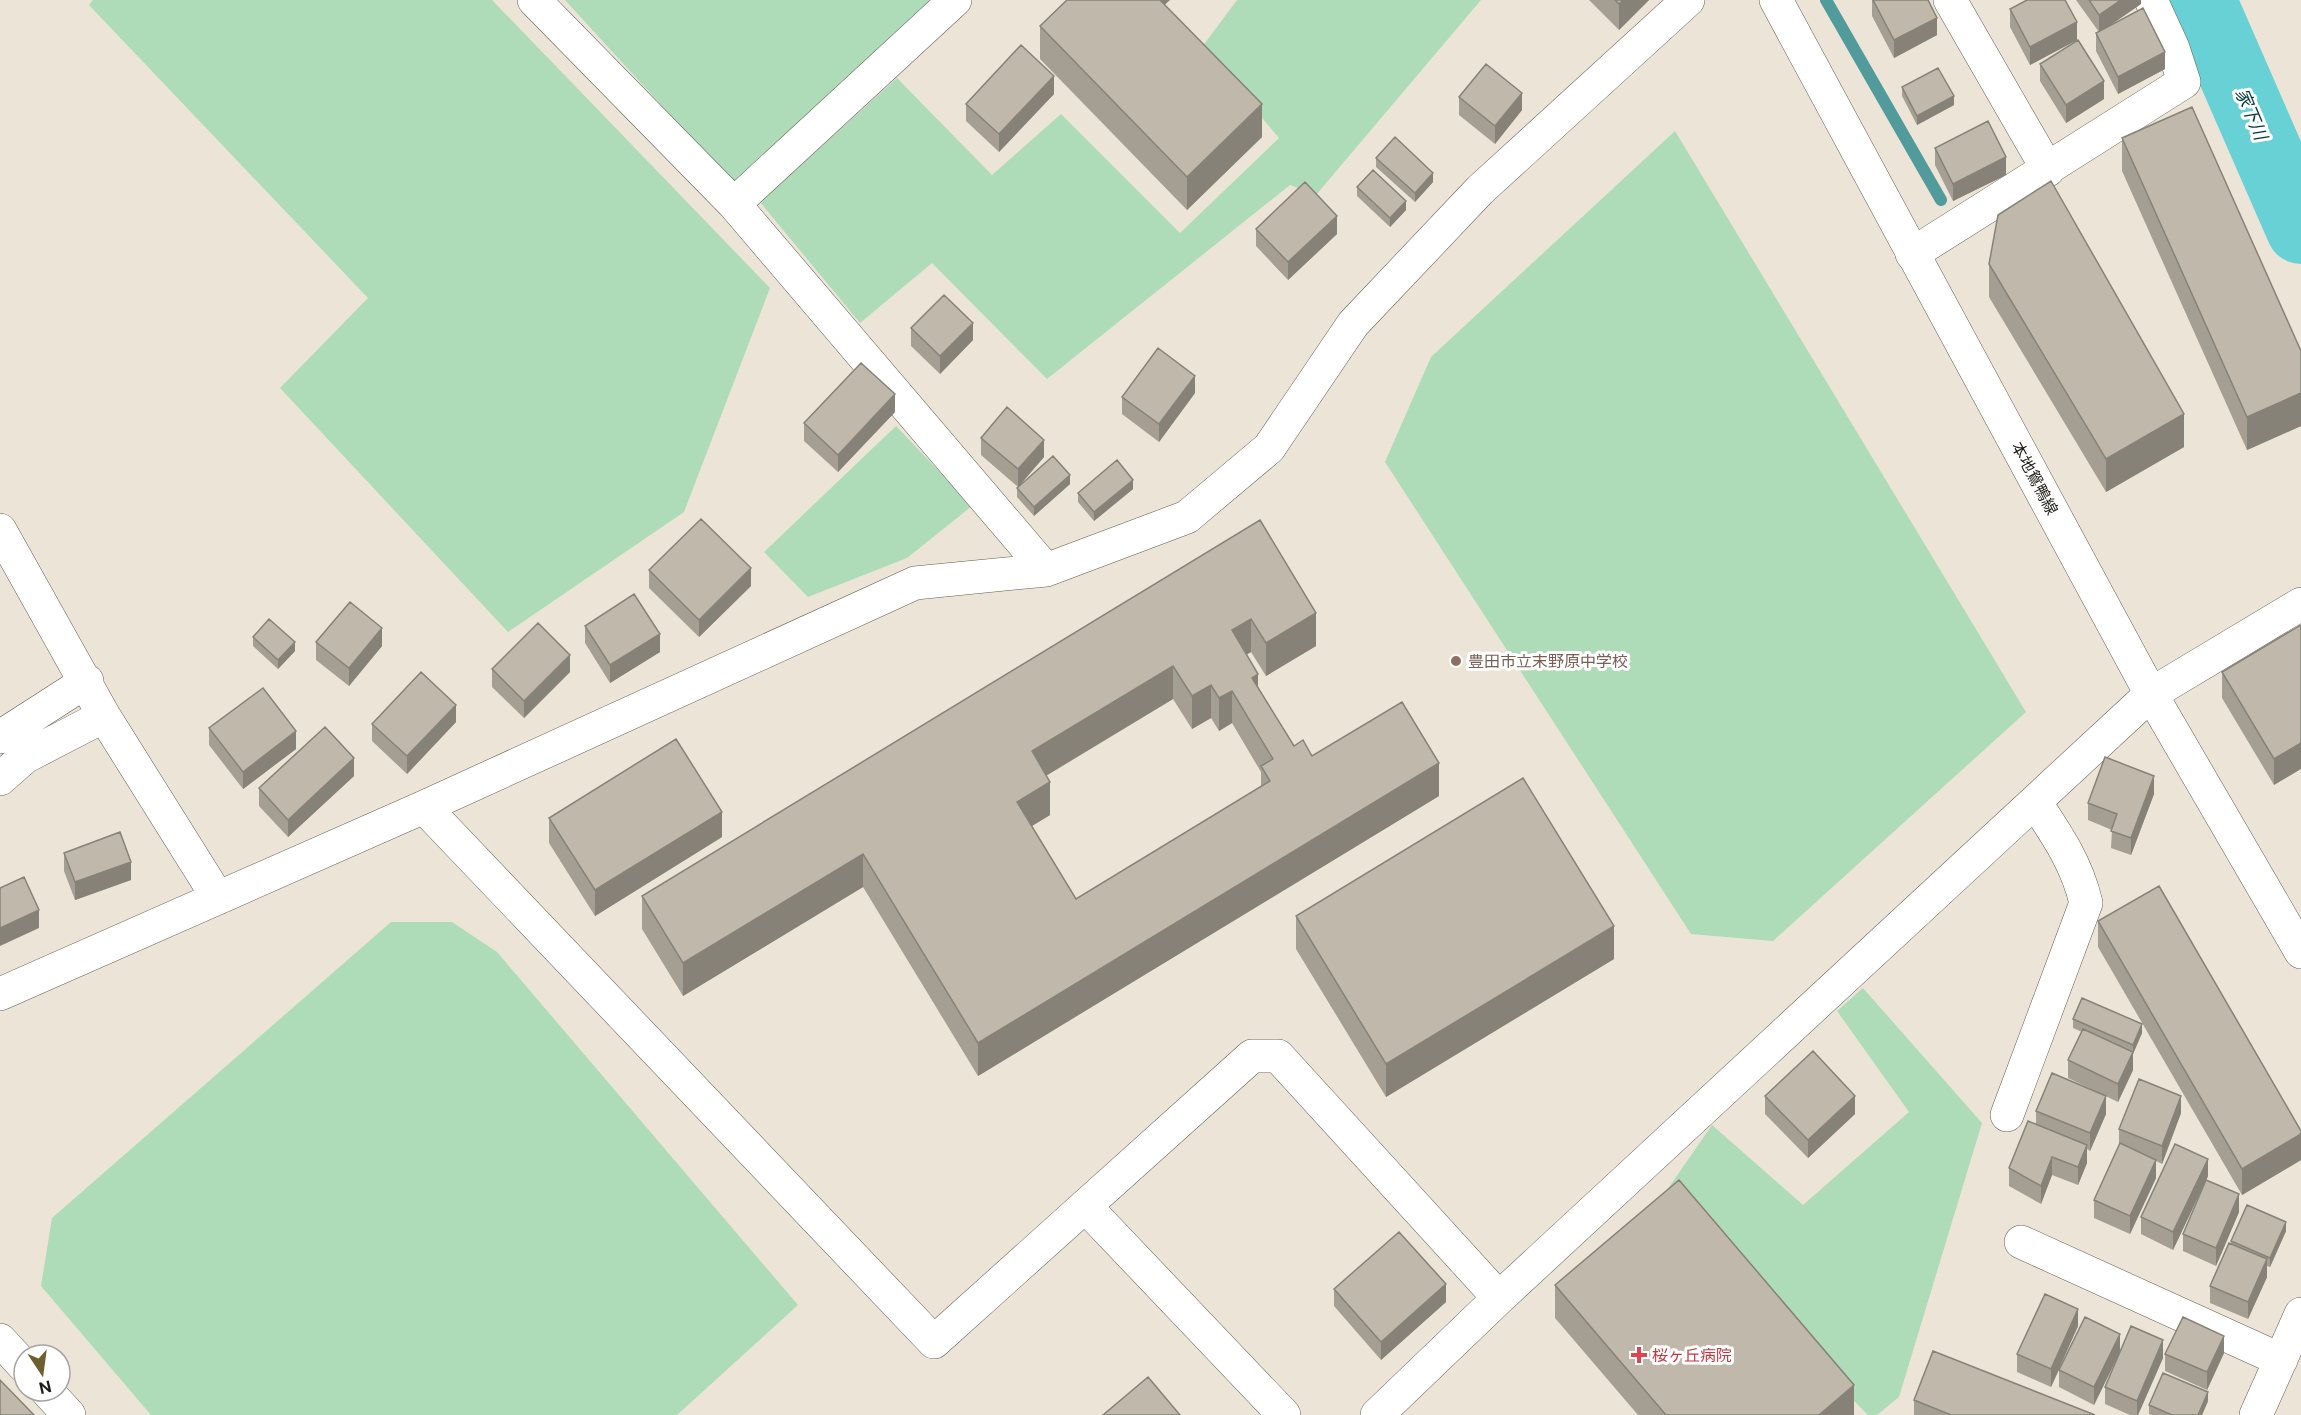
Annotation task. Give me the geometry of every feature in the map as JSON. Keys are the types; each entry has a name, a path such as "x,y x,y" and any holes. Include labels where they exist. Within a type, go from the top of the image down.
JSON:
{"street":[{"path":"534,0 734,204 1046,570"},
{"path":"734,204 955,0"},
{"path":"0,994 424,807 915,583 1046,570 1187,517 1269,448 1353,324 1480,190 1688,0"},
{"name":"本地鴛鴨線","path":"1776,0 2151,694 2301,952"},
{"path":"1950,0 2048,170"},
{"path":"1912,254 2184,82 2173,48 2151,0"},
{"path":"0,530 87,681 104,716 218,898"},
{"path":"1377,1415 1499,1298 2151,694 2301,604"},
{"path":"0,737 87,681"},
{"path":"0,779 25,757 104,716"},
{"path":"2007,1115 2086,903 2080,877 2062,842 2035,802"},
{"path":"424,807 934,1342 1252,1056 1278,1056 1499,1298"},
{"path":"1085,1206 1284,1415"},
{"path":"2021,1242 2281,1359"},
{"path":"2256,1415 2301,1314"},
{"path":"0,1340 12,1353"},
{"path":"58,1403 69,1415"}],"green space":[{"path":"93,0 492,0 770,288 684,512 508,632 280,388 368,298 89,5"},
{"path":"565,0 938,0 736,187"},
{"path":"1237,0 1481,0 1316,195 1290,185 1047,379 932,263 860,323 760,202 897,78 992,175 1061,114 1180,233 1279,138 1202,47"},
{"path":"1675,131 2026,712 1773,941 1691,934 1385,462 1431,357"},
{"path":"896,426 972,506 907,558 808,597 764,552"},
{"path":"391,922 452,922 497,952 798,1305 677,1415 151,1415 41,1286 52,1218"},
{"path":"1863,988 1982,1123 1899,1397 1877,1415 1868,1415 1658,1203 1712,1125 1803,1205 1909,1112 1837,1011"}],"building":[{"path":"1067,0 1160,0 1262,104 1187,177 1040,26"},
{"path":"1873,0 1928,0 1937,18 1894,40"},
{"path":"2027,0 2065,0 2077,22 2030,47 2010,9"},
{"path":"2089,0 2121,0 2099,15"},
{"path":"2143,8 2165,52 2118,77 2096,33"},
{"path":"2078,40 2104,81 2066,105 2040,64"},
{"path":"1021,45 1054,76 999,134 966,104"},
{"path":"1486,64 1522,93 1495,126 1459,97"},
{"path":"1938,68 1954,96 1917,116 1902,87"},
{"path":"2192,107 2301,351 2301,393 2247,417 2122,138"},
{"path":"1988,121 2006,157 1953,184 1935,148"},
{"path":"1395,137 1433,173 1415,193 1376,158"},
{"path":"1373,170 1406,201 1390,218 1357,187"},
{"path":"2051,181 2184,414 2106,459 1989,264 1998,215"},
{"path":"1305,182 1337,216 1288,262 1256,229"},
{"path":"944,295 973,323 940,356 911,328"},
{"path":"1158,348 1195,376 1159,424 1122,397"},
{"path":"861,363 895,394 838,455 804,423"},
{"path":"1007,407 1044,440 1018,469 981,438"},
{"path":"1053,456 1070,475 1034,507 1017,488"},
{"path":"1117,460 1133,480 1094,512 1078,493"},
{"path":"701,519 751,568 699,620 649,570"},
{"path":"1260,520 1316,613 1266,643 1251,619 1232,630 1258,674 1252,678 1294,746 1303,740 1312,756 1402,702 1439,763 978,1043 863,854 683,963 642,896","holes":["1173,666 1192,696 1211,685 1219,698 1232,691 1273,759 1261,766 1270,781 1076,899 1017,802 1050,782 1032,751"]},
{"path":"634,594 660,634 610,665 585,626"},
{"path":"350,602 382,628 349,668 316,642"},
{"path":"269,619 295,642 278,660 253,637"},
{"path":"538,623 570,655 524,701 492,669"},
{"path":"2301,625 2301,743 2274,759 2222,672"},
{"path":"421,672 456,705 407,756 372,724"},
{"path":"263,688 296,731 243,772 209,728"},
{"path":"325,727 354,758 288,820 259,788"},
{"path":"676,739 722,812 595,890 549,818"},
{"path":"2105,757 2154,776 2131,838 2111,831 2117,814 2088,803"},
{"path":"1523,778 1614,926 1386,1064 1296,916"},
{"path":"120,832 131,862 75,882 64,853"},
{"path":"24,877 39,910 0,928 0,888"},
{"path":"2159,886 2301,1131 2301,1134 2242,1169 2098,921"},
{"path":"2082,998 2142,1024 2133,1045 2073,1019"},
{"path":"2083,1029 2133,1052 2118,1084 2068,1060"},
{"path":"1813,1051 1855,1096 1808,1140 1765,1096"},
{"path":"2052,1073 2106,1096 2090,1133 2036,1111"},
{"path":"2139,1079 2181,1096 2162,1146 2119,1129"},
{"path":"2028,1121 2087,1145 2078,1167 2052,1157 2041,1186 2009,1168"},
{"path":"2120,1143 2156,1160 2130,1216 2094,1200"},
{"path":"2175,1144 2208,1159 2173,1232 2141,1217"},
{"path":"1679,1180 1854,1385 1819,1415 1666,1415 1555,1285"},
{"path":"2206,1180 2239,1194 2216,1248 2183,1234"},
{"path":"2247,1205 2286,1222 2270,1258 2231,1241"},
{"path":"1399,1232 1446,1284 1381,1342 1334,1289"},
{"path":"2229,1243 2267,1259 2248,1302 2210,1286"},
{"path":"2045,1294 2078,1309 2051,1369 2017,1354"},
{"path":"2085,1317 2120,1334 2094,1387 2059,1370"},
{"path":"2183,1317 2224,1336 2207,1372 2165,1354"},
{"path":"2131,1326 2163,1340 2137,1401 2105,1387"},
{"path":"1933,1351 2095,1415 1951,1415 1914,1400"},
{"path":"2163,1373 2208,1392 2198,1415 2172,1415 2149,1405"},
{"path":"1148,1377 1180,1415 1103,1415"},
{"path":"0,1380 12,1392 12,1403 22,1403 34,1415 0,1415"}],"waterway":[{"path":"1826,0 1941,200"},
{"name":"家下川","path":"2201,0 2301,229"}],"place":[{"name":"豊田市立末野原中学校","path":"1456,661"},
{"name":"桜ヶ丘病院","path":"1639,1355"}]}
